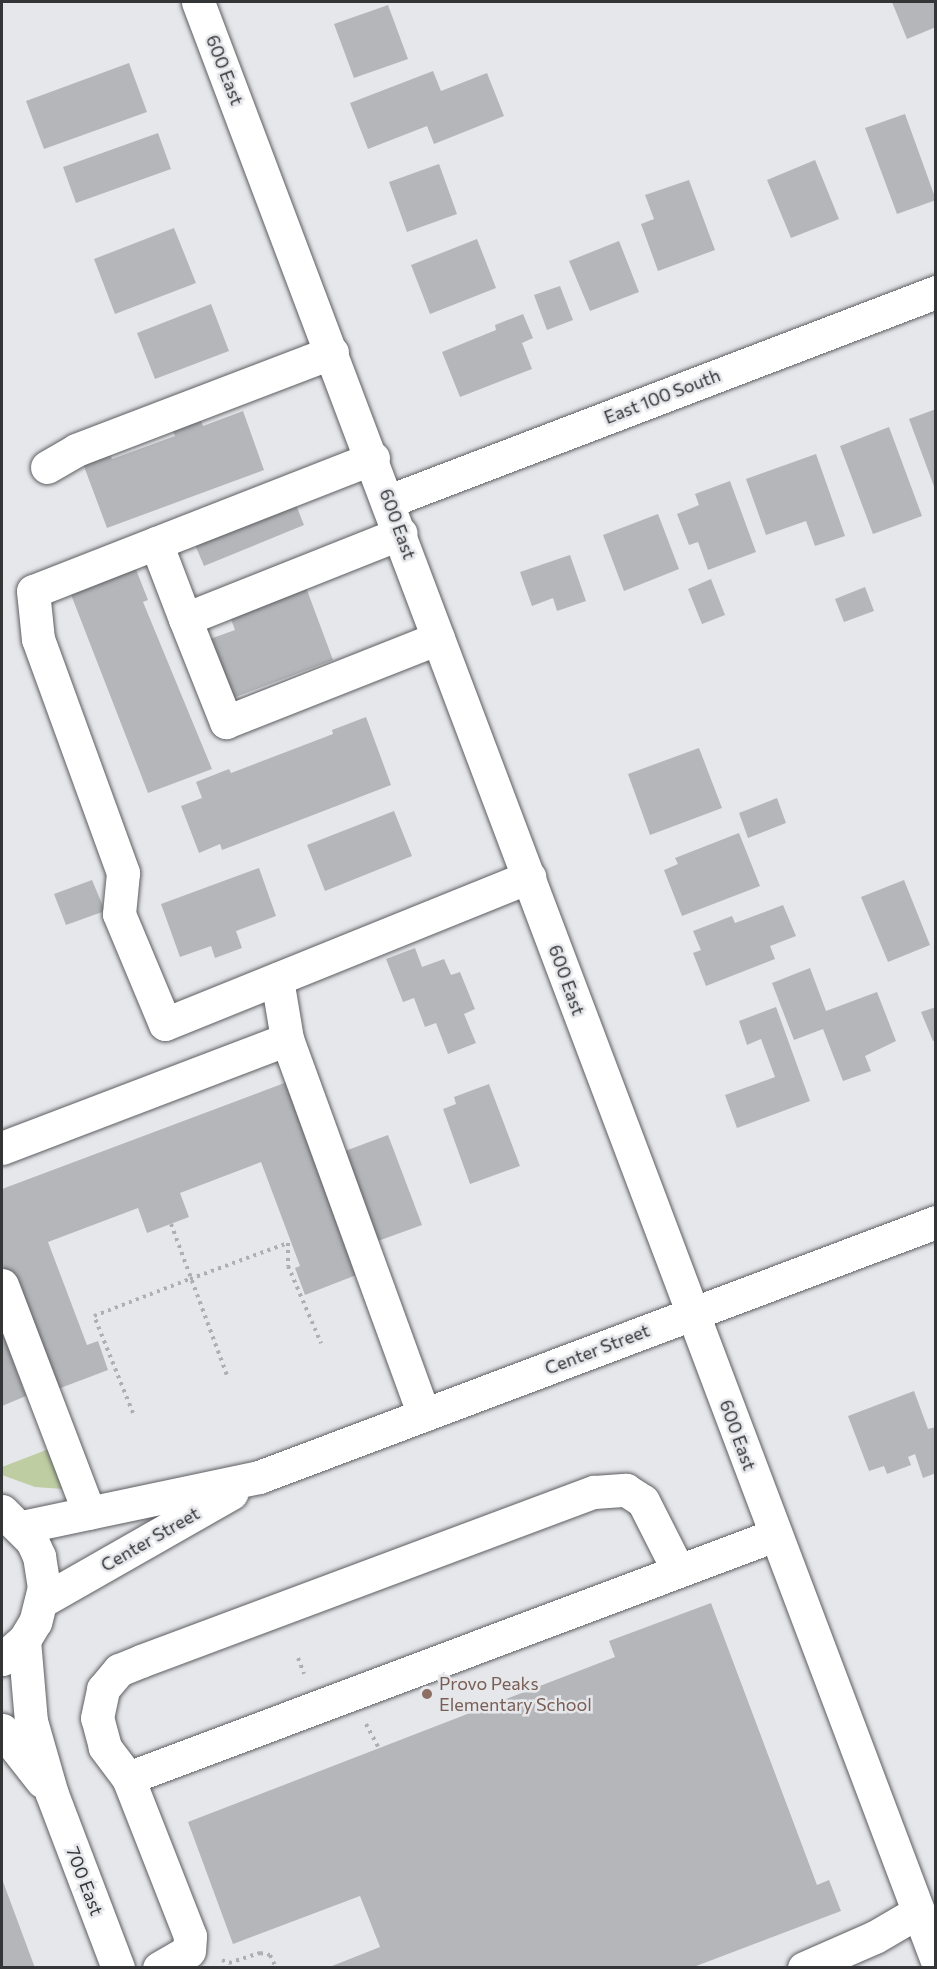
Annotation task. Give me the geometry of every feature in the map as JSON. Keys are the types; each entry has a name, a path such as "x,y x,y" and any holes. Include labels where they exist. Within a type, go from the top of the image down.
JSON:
{"street":[{"name":"600 East","path":"198,2 373,458 438,638 936,1958"},
{"name":"East 100 South","path":"389,501 936,292"},
{"path":"47,467 76,450 332,352"},
{"path":"373,458 33,591 38,639 123,873 119,914 165,1024 529,877"},
{"path":"185,619 401,533"},
{"path":"156,543 226,722 438,638"},
{"path":"277,979 287,1039 424,1415"},
{"path":"2,1148 287,1039"},
{"name":"Center Street","path":"12,1519 89,1513 259,1477 936,1222"},
{"path":"2,1285 89,1513"},
{"name":"Center Street","path":"42,1601 259,1477"},
{"path":"159,1968 189,1951 190,1936 128,1778 105,1747 97,1718 103,1689 120,1670 594,1491 626,1490 643,1501 678,1570"},
{"path":"12,1519 39,1556 44,1587 42,1601 13,1649"},
{"path":"128,1778 775,1535"},
{"name":"700 East","path":"13,1649 52,1794 118,1968"},
{"name":"700 East","path":"2,1730 52,1794"},
{"path":"804,1968 875,1937 918,1912"}],"path":[{"path":"171,1224 228,1378"},
{"path":"133,1413 94,1316 190,1279 288,1244 288,1266 321,1343"},
{"path":"363,1718 379,1748"},
{"path":"213,1956 230,1963 261,1953 270,1955 276,1968"}],"green space":[{"path":"54,1447 63,1489 35,1487 2,1475 2,1467"}],"building":[{"path":"892,2 936,2 936,27 907,39"},
{"path":"388,5 408,59 354,78 334,24"},
{"path":"129,63 147,112 44,149 26,101"},
{"path":"433,71 441,91 487,73 504,116 434,144 427,126 368,149 350,103"},
{"path":"905,114 936,200 897,214 865,128"},
{"path":"158,133 171,169 76,203 63,167"},
{"path":"815,160 839,219 791,238 767,180"},
{"path":"439,164 457,214 407,232 389,182"},
{"path":"689,180 715,250 658,271 641,224 654,219 645,195"},
{"path":"174,228 196,283 115,314 94,259"},
{"path":"477,239 496,288 430,314 411,265"},
{"path":"619,241 639,292 590,311 569,261"},
{"path":"560,286 573,320 547,330 534,295"},
{"path":"211,304 229,351 155,379 137,333"},
{"path":"523,314 533,338 522,343 532,369 460,397 442,352 496,330 495,325"},
{"path":"936,409 936,489 935,489 909,419"},
{"path":"243,411 264,470 107,528 82,461 109,451 112,459 175,436 172,429 200,419 203,426"},
{"path":"889,427 922,516 873,534 840,446"},
{"path":"816,454 845,536 815,546 806,521 766,535 746,479"},
{"path":"730,481 756,552 708,570 698,542 689,545 677,514 699,505 695,494"},
{"path":"288,485 304,525 204,566 187,526"},
{"path":"658,514 679,569 624,591 603,535"},
{"path":"570,555 586,601 557,611 553,598 532,606 520,572"},
{"path":"135,567 148,600 143,602 212,769 148,793 70,592"},
{"path":"711,579 725,615 702,624 688,589"},
{"path":"304,582 333,660 233,698 210,639 235,630 228,611"},
{"path":"865,587 874,611 844,622 835,599"},
{"path":"366,717 391,785 222,850 220,844 199,853 181,806 202,798 196,782 229,769 231,773 333,734 332,730"},
{"path":"699,748 722,808 650,835 628,774"},
{"path":"777,798 786,823 748,838 739,813"},
{"path":"394,811 412,856 325,891 307,845"},
{"path":"739,833 760,886 682,916 664,870 678,864 675,858"},
{"path":"259,868 276,916 236,931 242,948 215,958 211,946 180,957 161,904"},
{"path":"92,880 105,911 66,925 54,894"},
{"path":"904,880 930,945 888,962 861,897"},
{"path":"783,905 796,936 770,946 775,959 706,986 693,953 701,950 693,931 732,916 735,923"},
{"path":"415,948 422,967 444,959 451,975 460,972 475,1009 464,1014 476,1043 448,1054 436,1023 425,1027 414,998 403,1002 386,959"},
{"path":"810,968 826,1011 877,992 896,1041 865,1056 871,1071 843,1081 823,1029 794,1040 772,983"},
{"path":"776,1007 810,1101 737,1128 725,1095 775,1077 761,1039 747,1045 739,1021"},
{"path":"936,1007 936,1040 933,1041 921,1012"},
{"path":"287,1082 359,1274 305,1295 295,1268 300,1266 261,1162 180,1193 189,1217 147,1233 138,1208 48,1242 87,1345 98,1341 108,1370 50,1392 2,1263 2,1189"},
{"path":"489,1084 520,1166 470,1184 443,1109 456,1104 454,1097"},
{"path":"388,1135 422,1225 378,1241 345,1151"},
{"path":"2,1331 26,1396 2,1406"},
{"path":"914,1391 928,1429 936,1427 936,1473 923,1478 915,1454 908,1457 911,1465 887,1474 884,1466 869,1471 848,1416"},
{"name":"Provo Peaks Elementary School","path":"711,1603 817,1885 829,1880 841,1911 691,1968 327,1968 380,1947 360,1896 233,1944 188,1822 615,1657 609,1641"},
{"path":"2,1879 35,1968 2,1968"}],"place":[{"name":"Provo Peaks Elementary School","path":"427,1694"}]}
